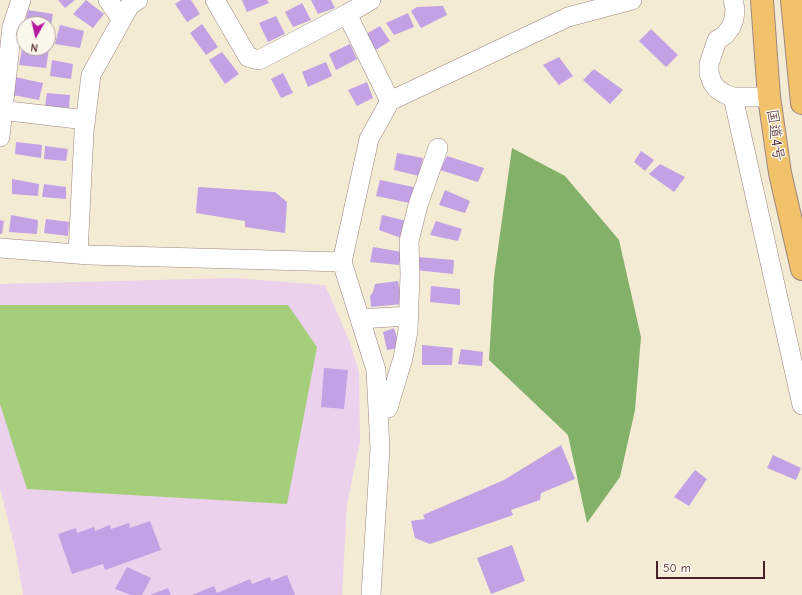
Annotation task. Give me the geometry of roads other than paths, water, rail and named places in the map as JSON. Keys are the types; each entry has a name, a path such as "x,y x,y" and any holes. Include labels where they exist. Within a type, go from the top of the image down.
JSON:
{"highway":[{"name":"国道4号","path":"762,0 769,97 780,173 802,269"},
{"name":"国道4号","path":"792,0 802,103"}],"street":[{"path":"0,137 6,26 21,0"},
{"path":"108,0 122,20"},
{"path":"78,254 86,120 91,75 130,5 138,0"},
{"path":"215,0 248,56 259,60 371,0"},
{"path":"370,595 380,449 376,370 342,262 369,139 390,101 568,17 632,0"},
{"path":"733,0 735,9 734,19 731,27 725,35 717,40 709,64 709,73 715,85 724,94 733,97 769,97"},
{"path":"347,14 390,101"},
{"path":"733,97 802,405"},
{"path":"1,110 86,120"},
{"path":"378,410 388,408 403,358 408,331 410,274 409,241 418,205 438,148"},
{"path":"0,248 78,254 342,262"},
{"path":"360,319 408,316"}]}
